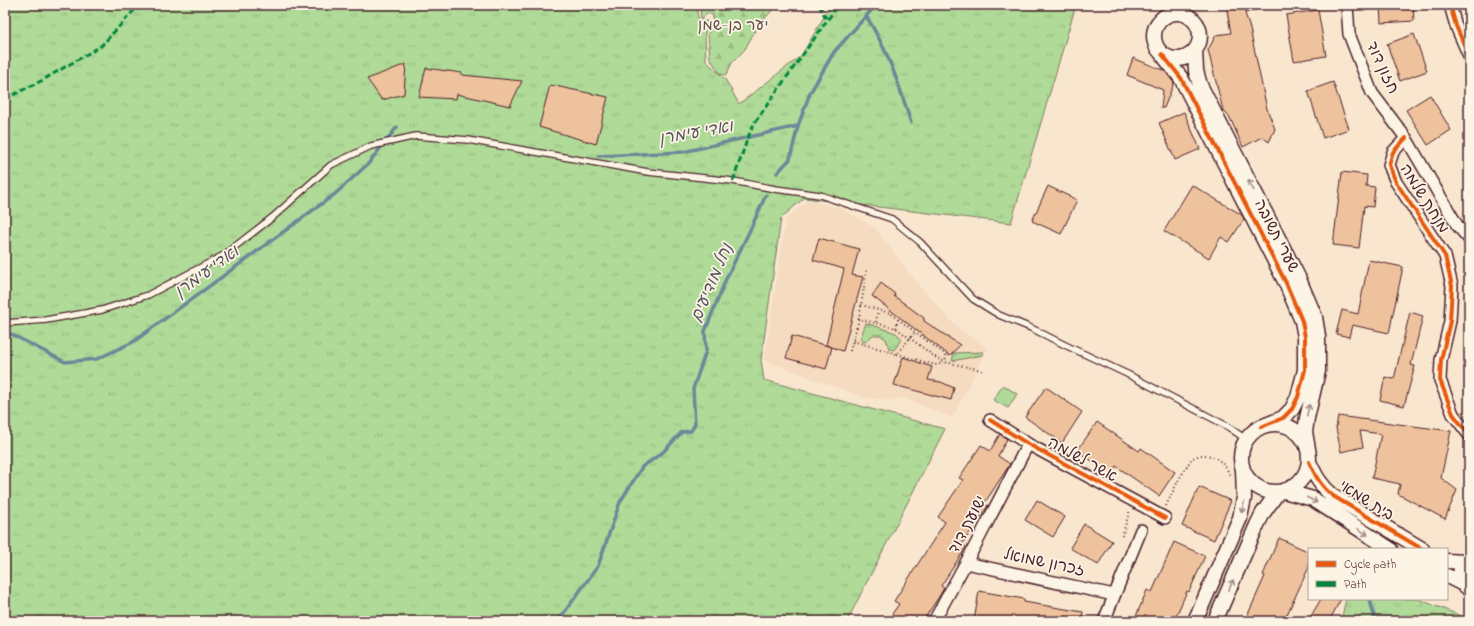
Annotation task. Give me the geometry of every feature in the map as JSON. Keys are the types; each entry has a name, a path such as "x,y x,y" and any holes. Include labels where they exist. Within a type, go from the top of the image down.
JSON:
{"street":[{"path":"1194,5 1194,20"},
{"name":"חזון דוד","path":"1348,5 1349,34 1372,93 1406,138"},
{"path":"1450,5 1456,26 1469,56"},
{"path":"1169,10 1184,13 1192,17 1194,20 1200,33 1200,42 1195,50 1188,56 1180,59 1170,58 1162,54 1157,47 1154,38 1155,29 1159,21 1169,10"},
{"name":"שערי תשובה","path":"1195,50 1196,71 1200,85 1298,277 1315,317 1318,336 1318,372 1305,432 1308,455"},
{"name":"שערי תשובה","path":"1162,54 1181,78 1286,283 1302,321 1305,337 1305,370 1298,397 1292,410 1283,418 1261,427"},
{"name":"מנחת שלמה","path":"1469,239 1457,225 1406,138 1393,152 1388,165 1396,182 1445,256 1452,286 1450,321 1440,360 1440,380 1453,414 1469,435"},
{"name":"אשר לשלמה","path":"990,420 1028,444 1163,517"},
{"path":"1195,621 1240,518 1244,498 1243,468 1241,459 1247,440 1261,427 1272,424 1284,425 1294,430 1303,438 1308,455 1306,471 1301,480 1293,487 1281,491 1266,491 1256,486 1248,478 1243,468"},
{"name":"ישועת דוד","path":"934,621 1028,444"},
{"name":"בית שמאי","path":"1308,455 1316,479 1333,496 1420,548"},
{"path":"1215,621 1263,513 1281,491"},
{"name":"בית שמאי","path":"1281,491 1313,499 1336,516 1388,548"},
{"path":"1104,621 1141,530"},
{"path":"1448,561 1467,561"},
{"path":"1466,586 1460,577 1460,571 1467,561"},
{"name":"זכרון שמואל","path":"966,563 1114,595"},
{"path":"1448,577 1466,586"}],"lane":[{"path":"5,323 46,320 102,310 148,296 224,255 273,217 331,165 371,146 416,136 468,140 648,172 734,181 775,190 820,195 892,219 920,242 973,299 999,315 1031,328 1140,381 1227,426 1247,440"}],"path":[{"path":"850,351 859,319 867,268"},
{"path":"861,305 890,313 946,355 945,362"},
{"path":"876,322 878,310"},
{"path":"859,319 896,328 938,360 985,371"},
{"path":"896,328 898,319"},
{"path":"896,354 915,332"},
{"path":"853,341 935,365 945,362"},
{"path":"1163,517 1178,481 1192,458 1204,454 1218,459 1229,472 1231,479"},
{"path":"1122,536 1133,502"}],"shaded area":[{"path":"808,201 838,207 875,228 921,288 958,328 988,348 952,418 904,398 887,400 865,398 764,360 786,219"}],"green space":[{"path":"5,5 696,5 699,22 708,21 705,33 706,61 725,79 739,104 801,56 831,5 1076,5 1011,223 804,198 781,218 761,360 764,380 945,429 847,621 5,621"},
{"name":"יער בן-שמן","path":"700,5 777,5 757,27 745,49 732,63 726,75 720,74 710,58 708,33 712,25 713,15 707,13 701,20"},
{"path":"866,323 896,333 902,339 894,350 889,349 886,339 880,335 873,335 864,342 860,339"},
{"path":"983,352 983,355 952,361 954,353"},
{"path":"1003,385 1017,394 1008,408 993,400"},
{"path":"1346,600 1421,600 1469,619 1469,621 1341,621"}],"building":[{"path":"1226,5 1264,5 1265,7 1245,13 1250,29 1267,109 1275,129 1269,142 1262,137 1243,147 1230,118 1223,110 1208,50 1216,35 1231,33"},
{"path":"1380,5 1413,5 1414,21 1381,23"},
{"path":"1318,10 1326,56 1294,61 1286,15"},
{"path":"1414,34 1427,71 1400,81 1387,44"},
{"path":"1133,58 1165,71 1174,83 1164,108 1161,108 1163,90 1127,75"},
{"path":"406,64 404,94 382,100 367,79"},
{"path":"426,68 462,73 462,75 522,81 510,106 457,94 456,99 419,97"},
{"path":"1333,82 1349,129 1323,138 1308,91"},
{"path":"550,85 608,97 596,144 539,127"},
{"path":"1430,95 1451,130 1428,145 1406,110"},
{"path":"1184,112 1200,149 1175,160 1159,123"},
{"path":"1342,172 1367,175 1366,186 1375,187 1373,207 1364,206 1359,248 1333,245"},
{"path":"1192,185 1242,215 1244,219 1229,242 1221,237 1209,258 1164,231"},
{"path":"1048,186 1077,200 1061,234 1032,221"},
{"path":"819,238 859,249 852,275 863,277 843,351 826,345 844,269 813,260"},
{"path":"1369,260 1403,267 1389,333 1352,325 1349,337 1336,334 1342,310 1358,314"},
{"path":"881,283 895,294 894,296 924,318 924,321 960,345 950,356 872,296"},
{"path":"1410,312 1423,316 1411,365 1415,366 1404,406 1380,400 1385,377 1394,379"},
{"path":"792,336 832,347 826,369 786,358"},
{"path":"903,357 932,367 928,380 941,382 954,388 951,400 894,385"},
{"path":"1046,387 1082,412 1062,443 1025,417"},
{"path":"1338,416 1451,431 1441,478 1457,490 1445,519 1398,494 1400,484 1372,478 1381,434 1360,431 1363,447 1341,452 1336,428"},
{"path":"1097,422 1139,451 1141,448 1175,472 1159,496 1116,466 1111,474 1077,451"},
{"path":"1000,434 1007,439 998,456 1010,464 984,504 988,506 962,544 966,547 941,586 944,588 940,595 923,621 887,621 899,604 894,601 945,522 938,517 963,480 959,478 981,445 990,451"},
{"path":"1199,487 1231,501 1214,540 1182,526"},
{"path":"1037,500 1065,517 1053,537 1025,520"},
{"path":"1084,524 1112,541 1098,565 1070,548"},
{"path":"1279,538 1308,552 1308,569 1284,621 1245,621 1265,576 1263,575"},
{"path":"1174,542 1205,556 1189,592 1187,591 1174,621 1134,621 1147,590 1152,592"},
{"path":"979,591 1024,599 1024,602 1083,612 1082,621 974,621"},
{"path":"1320,600 1340,600 1329,621 1308,621"}],"waterway":[{"name":"נחל מודיעים","path":"777,173 790,159 798,126 810,93 834,52 876,5"},
{"path":"866,16 887,55 911,123"},
{"name":"ואדי עימרן","path":"598,156 683,152 798,126"},
{"name":"ואדי עימרן","path":"5,331 65,362 97,359 133,342 335,194 368,164 397,127"},
{"name":"נחל מודיעים","path":"558,621 598,566 620,502 642,467 662,453 682,432 691,431 695,424 693,389 706,351 705,331 726,279 766,195"},
{"path":"1370,600 1375,621"}],"marked path":[{"path":"5,99 41,81 101,46 139,5"},
{"path":"819,5 827,20"},
{"path":"733,181 748,137 755,122 838,5"}],"cycle path":[{"path":"1450,5 1456,26 1469,56"},
{"path":"1162,54 1181,78 1286,283 1302,321 1305,337 1305,370 1298,397 1292,409 1283,418 1261,427"},
{"path":"1406,138 1393,152 1389,165 1396,182 1445,256 1452,286 1450,321 1441,360 1440,380 1453,414 1469,435"},
{"path":"990,420 1028,444 1165,518"},
{"path":"1309,462 1319,480 1333,496 1420,548"}]}
